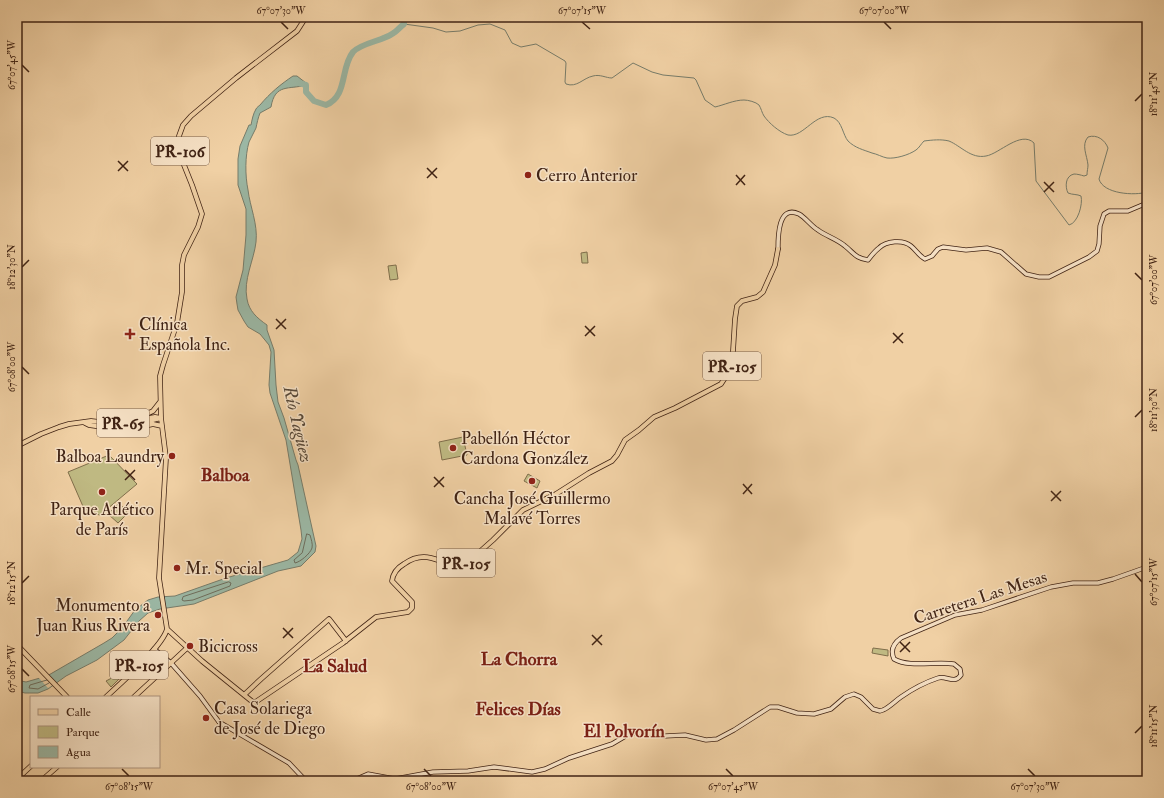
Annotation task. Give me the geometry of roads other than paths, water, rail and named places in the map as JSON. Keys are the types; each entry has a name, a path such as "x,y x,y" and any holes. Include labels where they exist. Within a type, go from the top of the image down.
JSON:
{"main road":[{"name":"PR-106","path":"167,629 160,578 166,458 161,418 160,376 177,323 182,292 182,265 184,255 202,214 196,194 180,155 178,144 180,132 191,116 237,76 297,31 306,17"},
{"name":"PR-105","path":"107,696 132,673 154,649 166,633 167,629 187,648 254,703 346,641 376,617 407,613 411,609 412,600 394,585 392,581 392,575 399,567 417,557 424,557 451,564 461,565 466,563 493,540 523,510 556,494 589,473 612,461 627,437 639,430 658,415 686,403 721,384 733,363 734,329 737,306 742,301 757,297 763,292 775,265 778,249"},
{"path":"129,422 153,411 161,402"},
{"name":"PR-65","path":"17,446 58,427 78,423 91,422 116,424 155,417 161,418"},
{"name":"PR-65","path":"85,423 116,430 161,418"},
{"path":"125,428 129,429 156,424 162,426"},
{"path":"244,695 329,619 346,641"},
{"path":"17,645 66,696"},
{"name":"PR-105","path":"135,696 187,648"},
{"path":"17,779 30,767"},
{"path":"41,781 56,768"}],"street":[{"name":"PR-105","path":"778,249 780,222 785,215 794,213 800,214 818,230 845,246 861,259 868,260 879,247 891,242 906,243 925,259 932,256 938,249 943,247 966,250 987,248 1000,252 1026,274 1039,277 1049,277 1094,254 1097,251 1100,226 1104,214 1109,211 1128,210 1147,203"},
{"name":"Carretera Las Mesas","path":"352,781 368,774 395,779 433,772 468,771 494,767 503,767 522,772 532,772 545,769 569,758 612,744 630,734 640,732 665,736 685,735 706,740 717,739 770,707 778,707 797,713 814,714 831,709 845,697 854,694 861,697 873,709 880,711 900,697 934,679 943,677 953,680 958,679 961,676 960,669 954,664 906,663 896,661 892,652 895,645 901,638 955,615 982,610 1051,587 1073,583 1098,583 1147,567"},
{"path":"154,649 171,663 200,696 219,722 289,763 306,781"}],"water":[{"path":"293,76 297,76 306,83 306,85 284,89 276,94 271,107 260,113 256,128 249,142 246,159 246,178 255,222 256,242 246,285 246,292 248,303 252,311 267,325 267,330 274,350 278,402 298,465 316,546 315,552 301,566 278,571 194,604 160,609 148,613 139,621 124,640 97,660 66,676 48,689 38,693 25,693 17,691 17,680 26,682 47,676 112,638 122,628 135,610 148,600 158,597 175,596 226,578 288,560 298,552 302,539 286,440 270,393 271,352 269,345 260,334 248,327 244,321 238,310 236,297 243,270 246,235 246,209 238,185 238,159 240,146 249,125 251,125 256,108 284,82"}],"waterway":[{"name":"Río Yagüez","path":"299,83 306,85 306,92 314,101 326,105 333,101 341,88 346,66 353,52 361,46 394,33 404,24 404,17"},
{"path":"404,24 433,28 446,32 460,31 478,25 490,24 505,30 512,43 521,47 536,44 565,61 565,82 566,84 570,85 577,84 589,77 601,76 612,78 633,63 652,72 663,75 694,78 705,100 715,107 740,100 754,102 759,105 764,116 771,124 781,132 788,135 794,135 821,118 834,118 841,125 848,141 860,148 887,158 910,154 924,141 949,141 966,152 976,156 986,156 1017,141 1023,139 1029,140 1034,143 1036,181 1069,225 1072,224 1077,217 1080,208 1081,196 1068,193 1066,182 1071,175 1087,175 1088,165 1085,143 1088,137 1094,136 1100,138 1105,142 1108,148 1099,179 1106,188 1128,194 1147,192"}],"place":[{"name":"Cerro Anterior","path":"528,175"},
{"name":"Clínica Española Inc.","path":"130,334"},
{"name":"Pabellón Héctor Cardona González","path":"453,448"},
{"name":"Balboa Laundry","path":"172,456"},
{"name":"Cancha José Guillermo Malavé Torres","path":"532,481"},
{"name":"Parque Atlético de París","path":"102,492"},
{"name":"Mr. Special","path":"177,568"},
{"name":"Monumento a Juan Rius Rivera","path":"158,615"},
{"name":"Bicicross","path":"190,646"},
{"name":"Casa Solariega de José de Diego","path":"206,718"}],"district":[{"name":"Balboa","path":"225,475"},
{"name":"La Chorra","path":"519,659"},
{"name":"La Salud","path":"335,666"},
{"name":"Felices Días","path":"518,709"},
{"name":"El Polvorín","path":"624,731"}]}
